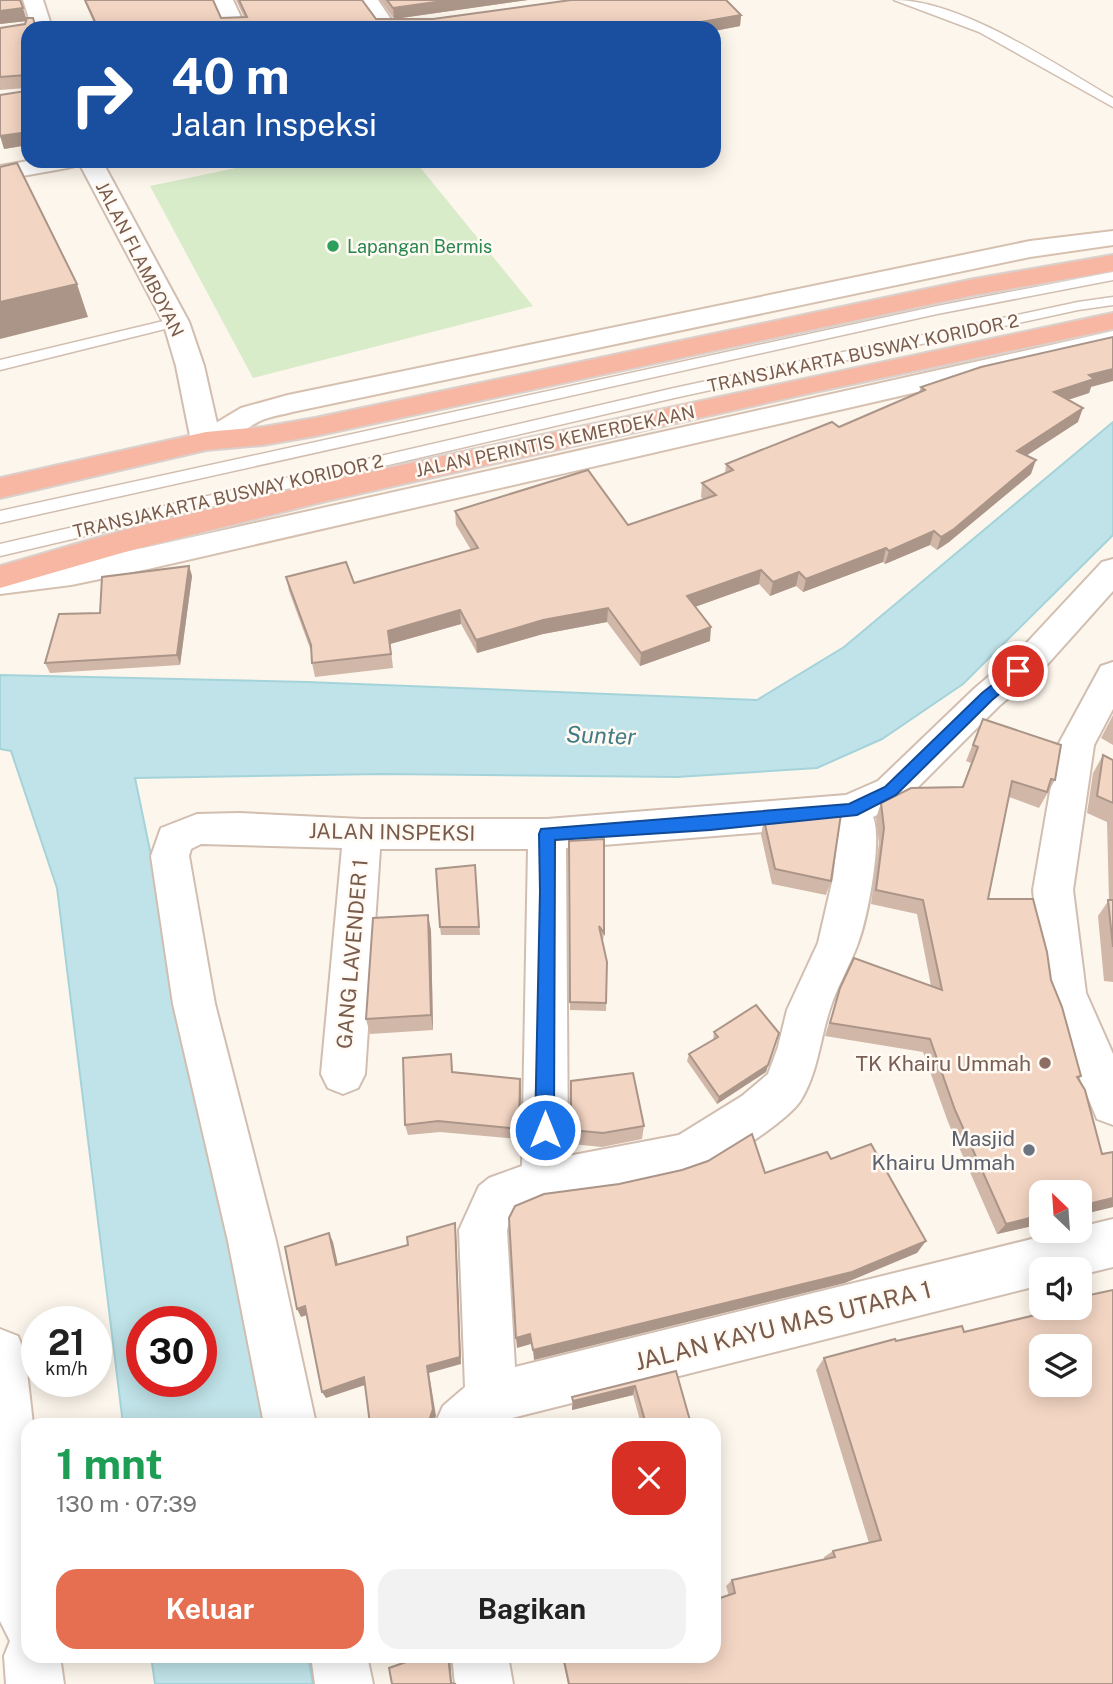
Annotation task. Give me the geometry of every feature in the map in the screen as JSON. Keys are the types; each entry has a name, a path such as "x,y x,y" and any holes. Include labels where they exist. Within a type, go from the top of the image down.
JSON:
{"highway":[{"path":"0,488 206,440 263,436 315,427 974,288 1111,245"},
{"name":"JALAN PERINTIS KEMERDEKAAN","path":"0,577 101,546 302,497 924,359 1113,321"}],"street":[{"path":"32,21 33,0"},
{"path":"223,0 233,21"},
{"path":"368,0 388,21"},
{"path":"0,173 28,168"},
{"name":"JALAN FLAMBOYAN","path":"94,168 176,322 190,366 206,440"},
{"name":"JALAN PERINTIS KEMERDEKAAN","path":"0,583 71,574 148,558 1113,339"},
{"name":"JALAN INSPEKSI","path":"289,1418 252,1241 194,1004 170,856 175,839 197,829 239,828 362,834 547,834 851,810 891,791 987,697 1033,658 1113,570"},
{"path":"1113,675 1076,745 1053,890 1065,993 1113,1104"},
{"path":"1076,745 1113,764"},
{"path":"476,1412 482,1230 495,1202 505,1194 545,1181 595,1175 688,1155 758,1111 785,1087 800,1047 808,1010 838,943 853,878 858,827 851,810"},
{"name":"GANG LAVENDER 1","path":"343,1074 362,834"},
{"path":"545,1181 547,834"},
{"name":"JALAN KAYU MAS UTARA 1","path":"476,1412 1113,1243"},
{"path":"0,1354 21,1554"},
{"path":"33,1663 35,1684"},
{"path":"340,1663 344,1684"},
{"path":"481,1663 484,1684"}],"lane":[{"path":"899,0 932,7 986,32 1113,103"},
{"name":"TRANSJAKARTA BUSWAY KORIDOR 2","path":"0,517 950,307 1113,276"},
{"name":"TRANSJAKARTA BUSWAY KORIDOR 2","path":"0,550 660,396 1078,306 1113,301"},
{"path":"0,365 176,322"}],"green space":[{"name":"Lapangan Bermis","path":"236,168 421,168 533,306 253,378 150,186"}],"water":[{"name":"Sunter","path":"1113,422 1113,535 963,684 882,739 817,768 677,777 382,774 135,778 214,1160 263,1418 122,1418 112,1335 112,1306 108,1306 57,888 11,751 0,749 0,675 307,682 757,700 844,647"},
{"path":"152,1663 309,1663 313,1684 155,1684"}],"building":[{"path":"0,0 20,0 23,8 0,11"},
{"path":"85,0 213,0 221,18 247,17 239,0 362,0 376,19 433,19 571,0 726,0 741,15 707,21 95,21"},
{"path":"387,0 450,0 393,8"},
{"path":"21,25 21,75 0,77 0,28"},
{"path":"21,92 21,133 0,136 0,95"},
{"path":"17,163 77,284 0,302 0,167"},
{"path":"1113,337 1113,369 1089,375 1094,379 1054,392 1083,408 1017,451 1036,460 941,537 934,531 889,551 886,548 806,579 799,572 773,582 761,570 687,596 711,627 641,653 608,608 543,620 476,640 460,610 388,631 391,654 312,663 311,645 286,577 346,562 354,583 478,548 455,511 588,470 628,525 716,495 702,483 733,470 726,464 832,422 839,427 925,390 921,387 981,367"},
{"path":"189,566 177,655 45,663 59,614 100,613 102,577"},
{"path":"983,719 1061,745 1055,780 1051,779 1047,792 1012,781 988,899 1033,899 1047,952 1051,980 1062,1007 1081,1076 1077,1077 1085,1090 1102,1154 1113,1152 1113,1198 1092,1203 1092,1180 1029,1180 1029,1218 1006,1224 955,1110 930,1039 830,1023 840,988 854,958 942,990 923,900 876,890 884,828 881,803 911,788 963,787 978,747 973,745"},
{"path":"1103,755 1113,760 1113,803 1097,796"},
{"path":"841,814 831,881 775,869 764,820"},
{"path":"604,839 604,933 599,926 607,962 606,1003 570,1002 569,841"},
{"path":"475,865 479,927 440,927 436,869"},
{"path":"1108,900 1113,900 1113,947"},
{"path":"428,915 431,1015 366,1019 373,918"},
{"path":"756,1005 779,1033 768,1065 719,1097 689,1054 718,1037 714,1032"},
{"path":"451,1054 452,1072 520,1079 519,1129 438,1121 405,1125 403,1058"},
{"path":"633,1073 644,1126 603,1133 571,1130 571,1081"},
{"path":"752,1134 765,1173 827,1152 831,1159 871,1144 926,1241 852,1272 533,1350 530,1334 516,1338 509,1218 515,1206 544,1194 619,1184 682,1170 708,1161"},
{"path":"455,1223 460,1357 427,1366 433,1409 430,1418 369,1418 364,1377 322,1392 305,1306 297,1309 285,1247 329,1233 336,1265 408,1245 407,1237"},
{"path":"1113,1290 1113,1684 569,1684 564,1663 721,1663 721,1598 735,1593 732,1580 835,1557 833,1551 881,1540 824,1358 895,1339 896,1341 962,1326 964,1332 1029,1317 1029,1320 1092,1320 1092,1294"},
{"path":"676,1371 689,1418 644,1418 635,1386 573,1401 572,1397"},
{"path":"403,1663 449,1663 451,1683 456,1684 392,1684 389,1668"}],"place":[{"name":"Lapangan Bermis","path":"333,246"},
{"name":"TK Khairu Ummah","path":"1045,1063"},
{"name":"Masjid Khairu Ummah","path":"1029,1150"}],"route":[{"path":"545,1130 549,891 547,834 851,810 891,791 987,697 1018,671"}]}
